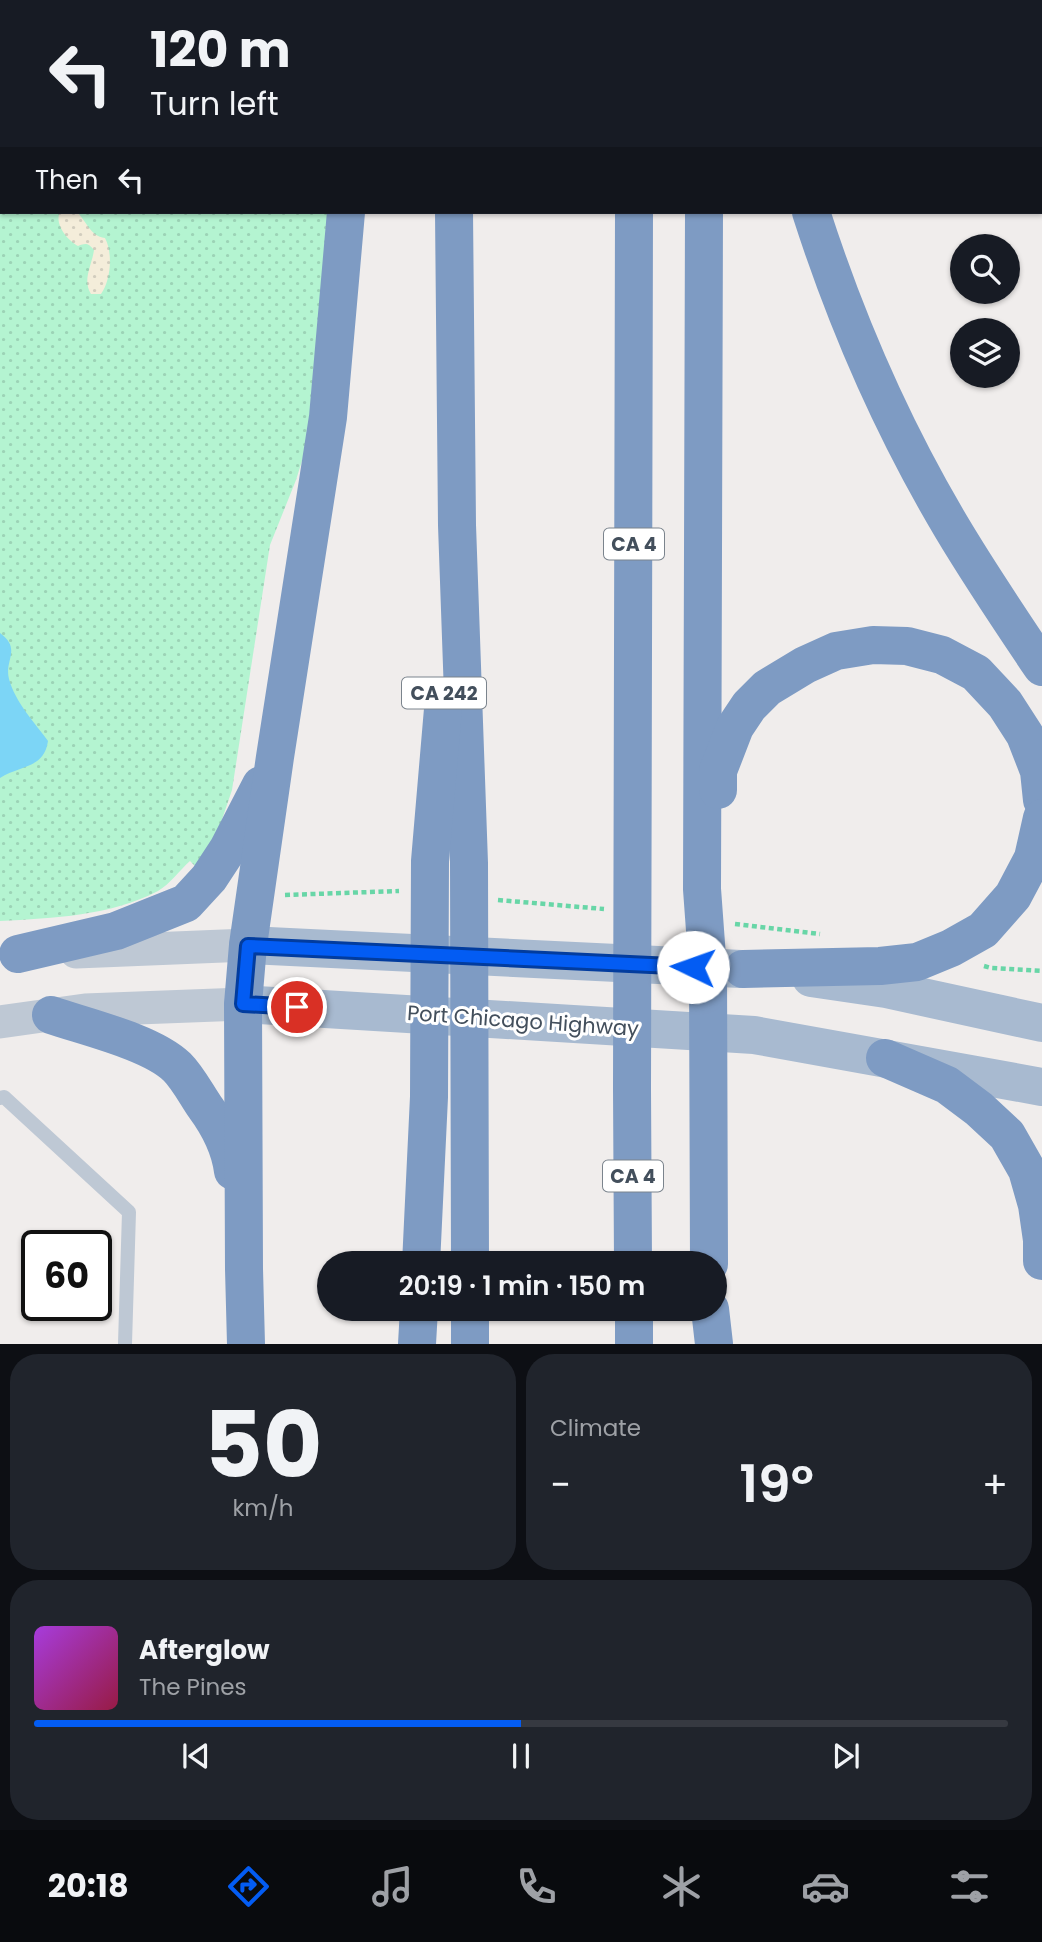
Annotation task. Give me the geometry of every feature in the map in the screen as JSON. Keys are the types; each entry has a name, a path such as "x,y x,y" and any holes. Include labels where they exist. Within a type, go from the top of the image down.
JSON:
{"highway":[{"path":"246,1343 243,1004 248,946 328,417 346,214"},
{"path":"454,214 457,525 469,863 470,1251"},
{"name":"CA 4","path":"634,214 634,1251"},
{"path":"704,214 709,891 726,970 708,1093 709,1251"},
{"path":"812,214 863,353 905,443 951,526 1042,667"},
{"name":"CA 242","path":"422,1251 429,1097 430,861 457,525"},
{"path":"709,891 718,771 735,727 767,688 805,665 836,651 873,645 907,646 942,655 976,673 1005,704 1025,735 1039,771 1042,800"},
{"path":"9,955 116,931 186,903 209,878 228,849 275,757"},
{"path":"726,970 880,966 917,961 951,948 983,930 1013,896 1033,858 1042,818"},
{"path":"51,1015 154,1051 176,1067 218,1125 232,1162 244,1269"},
{"path":"885,1058 947,1084 1007,1135 1027,1170 1037,1205 1042,1261"},
{"path":"417,1343 418,1321"},
{"path":"470,1321 470,1343"},
{"path":"634,1321 634,1343"},
{"path":"710,1321 711,1343"}],"main road":[{"path":"248,946 726,970 886,989 1042,1023"},
{"name":"Port Chicago Highway","path":"243,1004 754,1035 1042,1087"}],"street":[{"path":"9,955 248,946"},
{"name":"Port Chicago Highway","path":"0,1022 85,1010 243,1004"}],"lane":[{"path":"0,1098 4,1097 129,1212 125,1343"}],"green space":[{"path":"0,214 328,214 307,445 270,545 232,790 215,840 195,866 190,861 162,888 140,899 101,911 0,921"}],"sand":[{"path":"60,214 78,214 92,232 105,238 110,266 101,294 91,294 87,283 94,250 87,244 78,246 70,240 60,226"}],"water":[{"path":"0,633 10,644 8,672 12,688 48,741 42,757 36,762 0,778"}],"route":[{"path":"297,1007 243,1004 248,946 693,967"}]}
